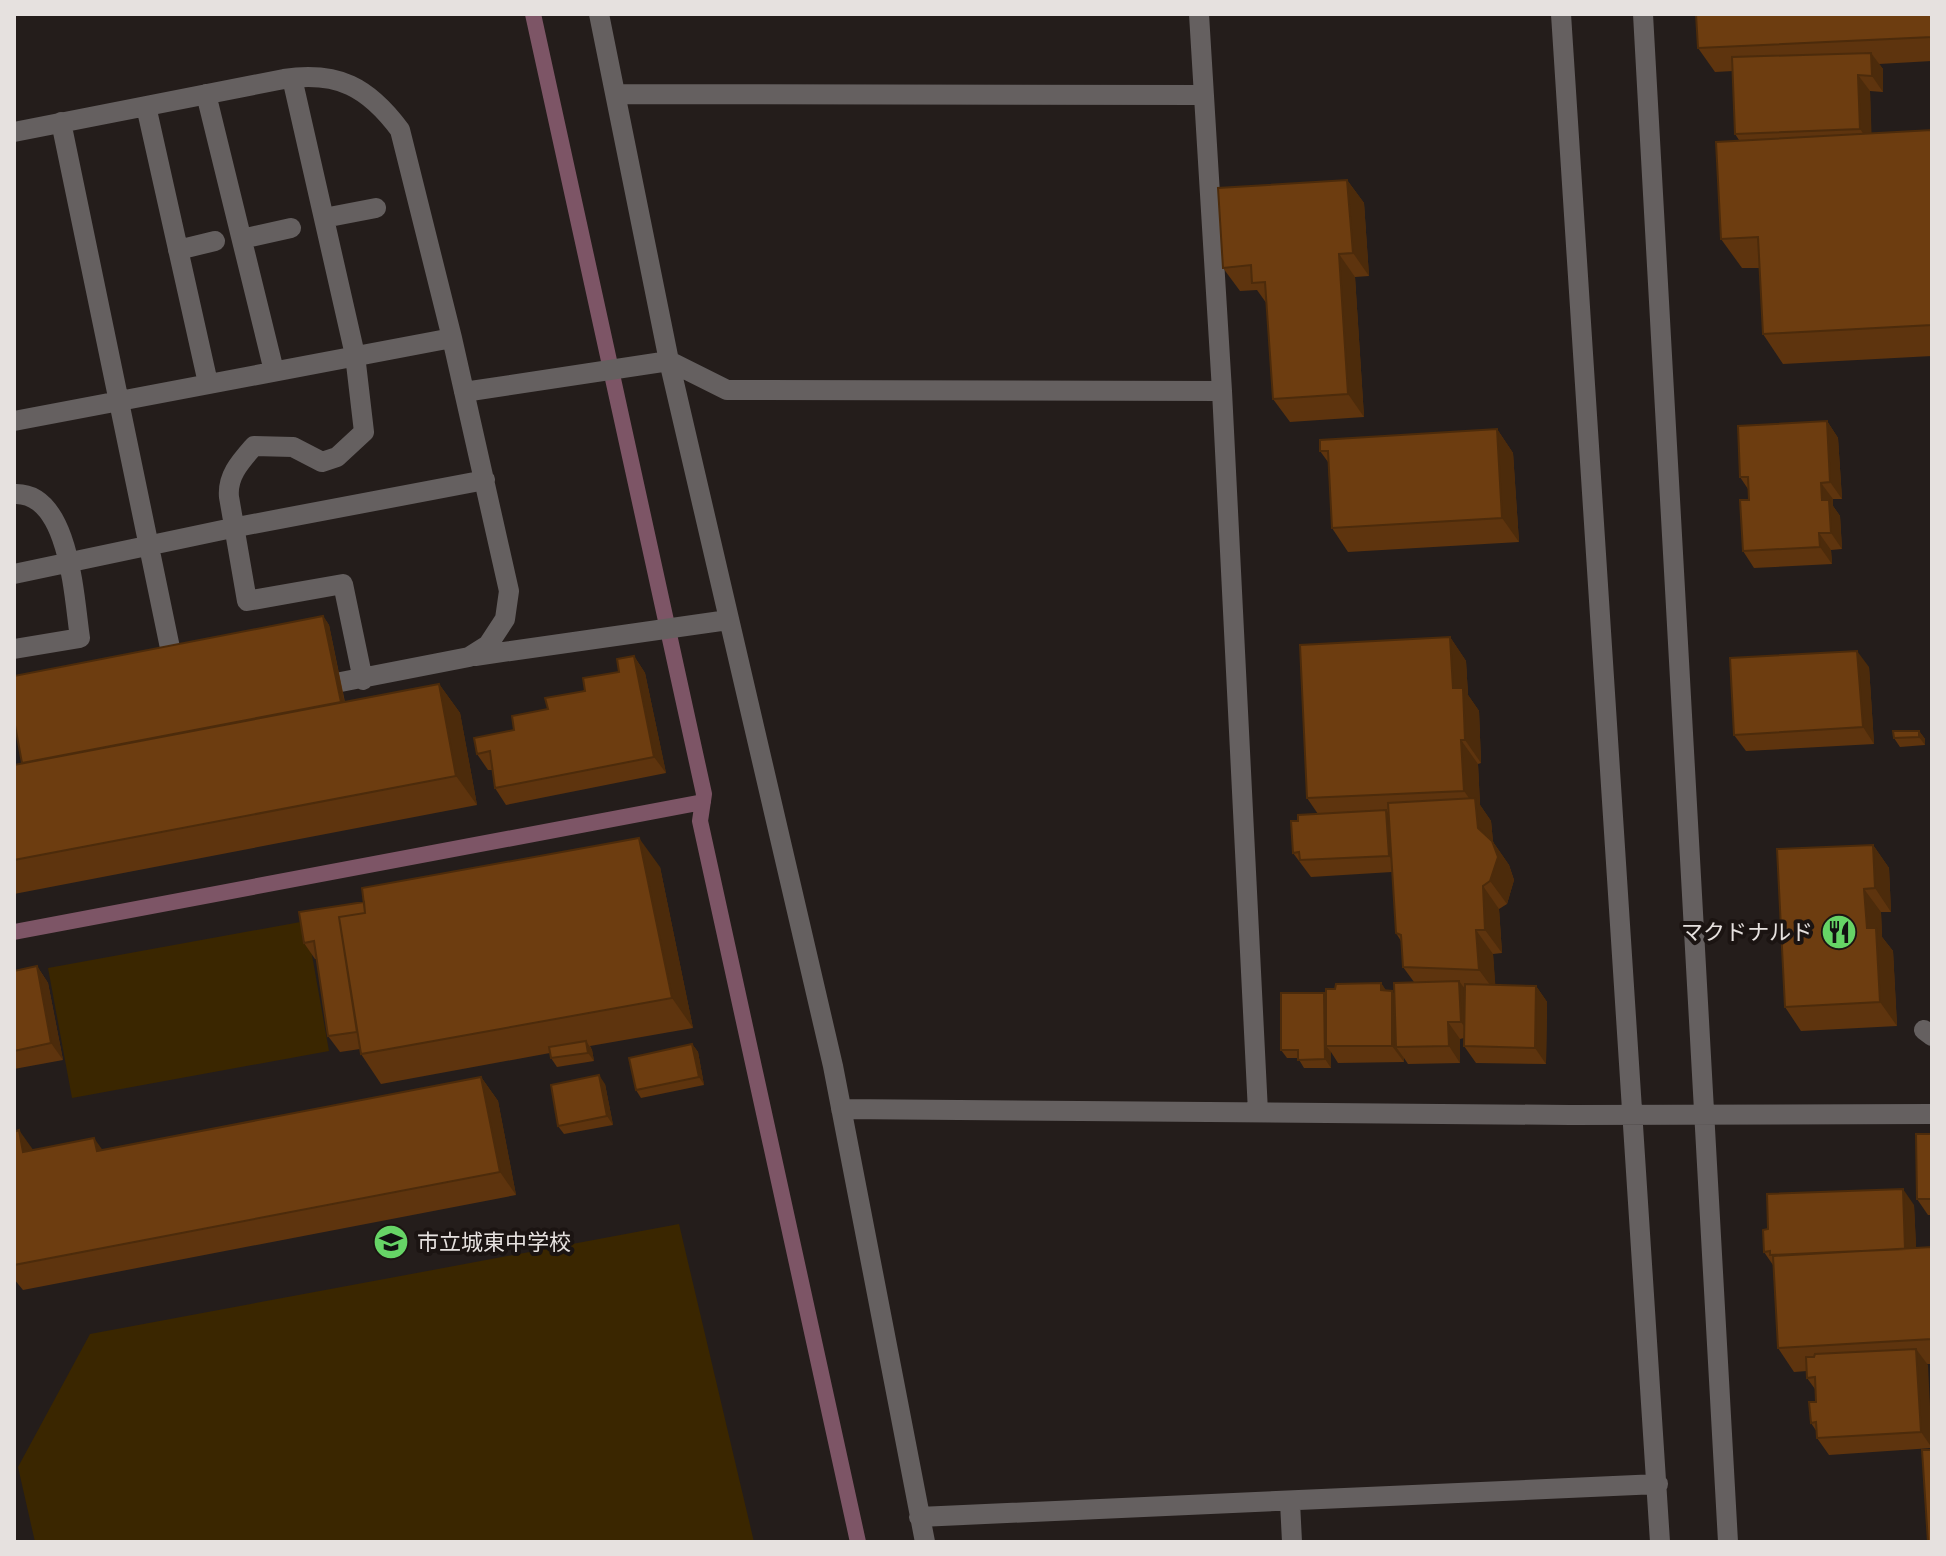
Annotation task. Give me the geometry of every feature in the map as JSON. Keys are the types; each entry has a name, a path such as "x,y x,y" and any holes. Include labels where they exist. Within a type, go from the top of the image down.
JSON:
{"street":[{"path":"599,14 669,361 841,1109 925,1542"},
{"path":"1199,14 1222,391 1258,1112"},
{"path":"1561,14 1660,1542"},
{"path":"1643,14 1728,1542"},
{"path":"14,132 292,78 317,77 345,82 364,91 385,110 400,130 452,338 509,591 505,619 488,645 469,657"},
{"path":"292,78 355,355 364,432 337,457 322,462 293,447 254,446 240,461 228,483 232,528 247,601 343,584 363,680"},
{"path":"206,94 274,371"},
{"path":"616,94 1204,95"},
{"path":"146,106 208,383"},
{"path":"61,122 180,693"},
{"path":"324,218 376,208"},
{"path":"242,239 291,228"},
{"path":"178,250 215,241"},
{"path":"14,421 452,338"},
{"path":"464,392 669,361 727,390 1222,391"},
{"path":"14,574 232,528 485,480"},
{"path":"14,494 30,497 49,511 60,527 80,638 14,649"},
{"path":"303,689 363,680 469,657 728,620"},
{"path":"841,1109 1932,1114"},
{"path":"919,1517 1658,1484"},
{"path":"1290,1502 1292,1542"}],"shaded area":[{"path":"306,921 329,1051 72,1098 48,968"},
{"path":"679,1224 754,1542 35,1542 18,1467 90,1334"}],"building":[{"path":"1696,14 1932,14 1932,37 1698,48"},
{"path":"1871,53 1872,76 1858,75 1860,129 1735,134 1732,57"},
{"path":"1932,130 1932,325 1763,334 1758,237 1721,239 1716,142"},
{"path":"1347,180 1353,253 1339,254 1348,394 1273,399 1265,282 1252,283 1251,265 1223,268 1218,188"},
{"path":"1827,421 1830,482 1821,483 1822,500 1829,500 1831,533 1819,533 1820,547 1743,551 1740,500 1749,500 1748,477 1740,477 1738,426"},
{"path":"1497,429 1502,518 1332,528 1328,451 1320,451 1320,440"},
{"path":"323,616 341,702 22,763 14,720 14,676"},
{"path":"1450,637 1453,688 1463,688 1465,740 1461,740 1464,791 1307,798 1300,645"},
{"path":"1857,651 1863,727 1734,735 1730,658"},
{"path":"634,656 654,757 495,788 490,751 477,754 474,738 514,730 512,716 548,709 545,698 585,691 583,678 619,672 617,659"},
{"path":"439,684 456,776 14,860 14,765"},
{"path":"1893,731 1919,731 1919,737 1894,738"},
{"path":"1475,798 1478,828 1492,841 1498,857 1490,881 1483,886 1485,930 1476,930 1479,970 1403,967 1401,935 1396,933 1388,803"},
{"path":"1386,810 1389,856 1300,860 1299,852 1293,853 1291,821 1298,821 1298,815"},
{"path":"639,838 672,998 361,1054 339,917 365,913 362,888"},
{"name":"マクドナルド","path":"1873,845 1875,888 1864,889 1867,928 1876,928 1880,1002 1785,1007 1777,849"},
{"path":"364,902 365,913 339,917 357,1032 328,1036 314,941 304,943 299,912"},
{"path":"37,966 51,1043 14,1051 14,971"},
{"path":"1459,981 1461,1022 1448,1022 1449,1046 1396,1047 1394,983"},
{"path":"1381,983 1381,990 1392,991 1392,1046 1326,1046 1326,989 1335,989 1336,984"},
{"path":"1465,984 1536,986 1535,1048 1464,1046"},
{"path":"1281,993 1324,993 1325,1059 1298,1060 1298,1050 1281,1050"},
{"path":"586,1041 588,1053 551,1058 549,1047"},
{"path":"692,1044 699,1077 636,1090 629,1058"},
{"path":"599,1075 607,1116 558,1126 551,1085"},
{"path":"481,1077 500,1172 14,1265 14,1132 19,1130 23,1152 94,1138 97,1151"},
{"path":"1916,1134 1932,1134 1932,1199 1917,1199"},
{"path":"1903,1189 1905,1249 1770,1255 1770,1251 1764,1252 1763,1230 1768,1229 1767,1194"},
{"path":"1932,1247 1932,1339 1778,1348 1773,1256"},
{"path":"1916,1349 1921,1432 1817,1438 1816,1422 1811,1423 1809,1402 1816,1402 1815,1377 1807,1378 1806,1357"},
{"path":"1922,1450 1932,1450 1932,1542 1928,1542"}],"waterway":[{"path":"533,14 704,794 700,821 858,1542"},
{"path":"14,932 703,802"}],"place":[{"name":"マクドナルド","path":"1839,932"},
{"name":"市立城東中学校","path":"391,1242"}]}
